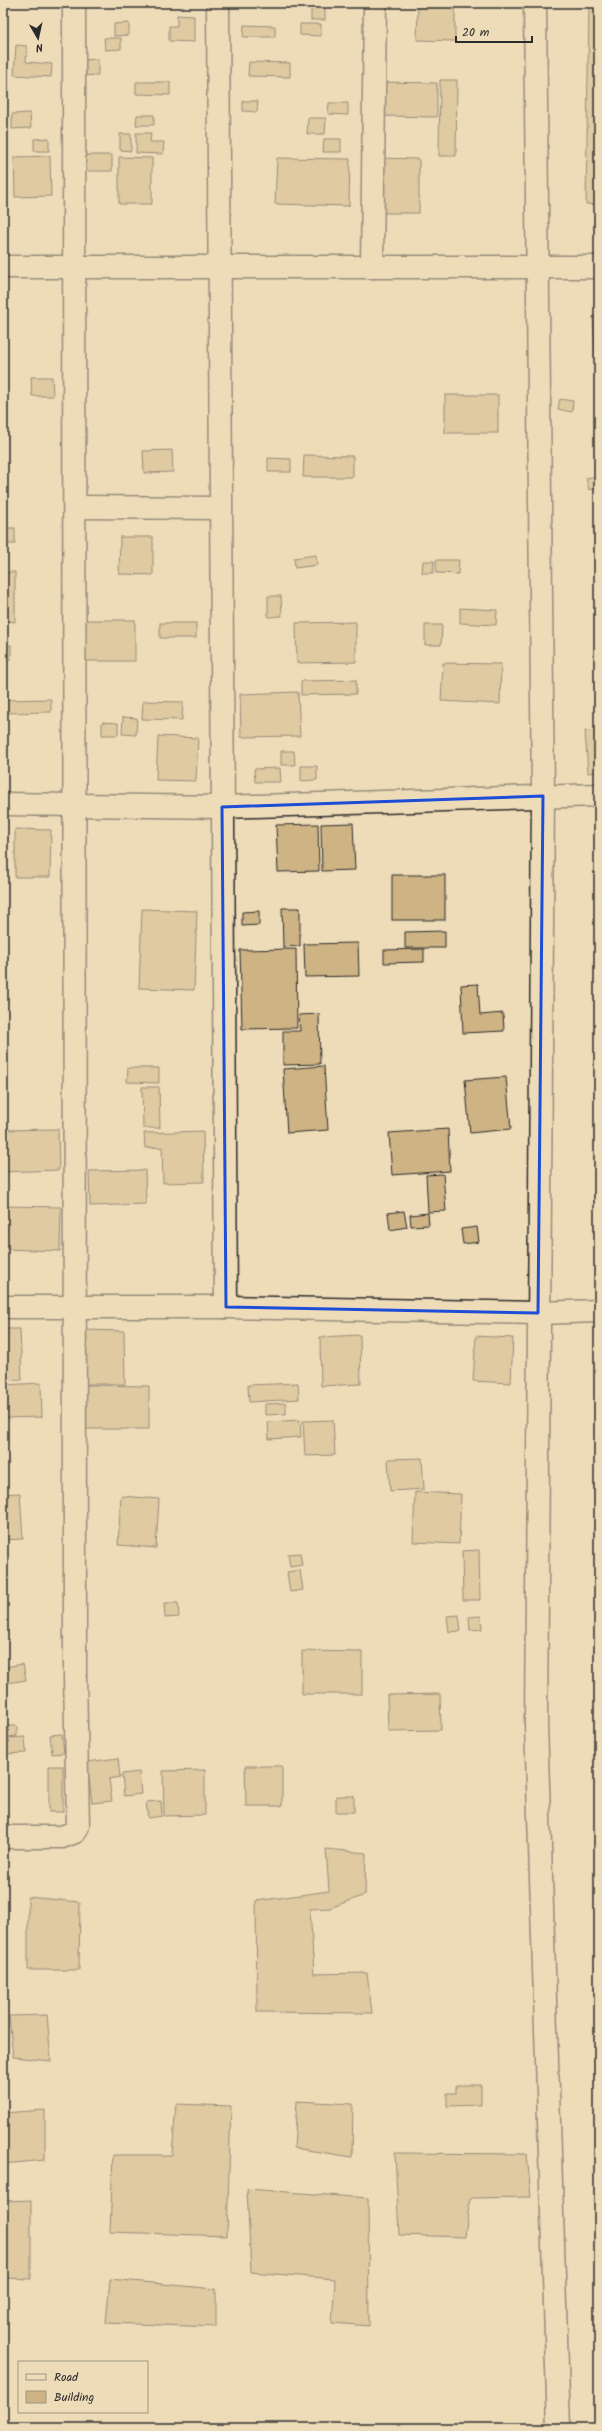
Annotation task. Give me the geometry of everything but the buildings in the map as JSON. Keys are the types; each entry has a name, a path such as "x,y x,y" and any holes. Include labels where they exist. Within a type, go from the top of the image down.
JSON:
{"street":[{"path":"3,1837 62,1837 75,1832 78,1826 75,1676 76,507 74,3"},
{"path":"218,3 226,1307"},
{"path":"372,266 375,3"},
{"path":"534,3 543,796 536,1724 559,2428"},
{"path":"3,267 599,267"},
{"path":"76,507 220,508"},
{"path":"3,804 222,807 599,795"},
{"path":"3,1307 226,1307 538,1314 599,1311"}],"highlighted area":[{"path":"543,796 538,1313 226,1307 222,807"}]}
